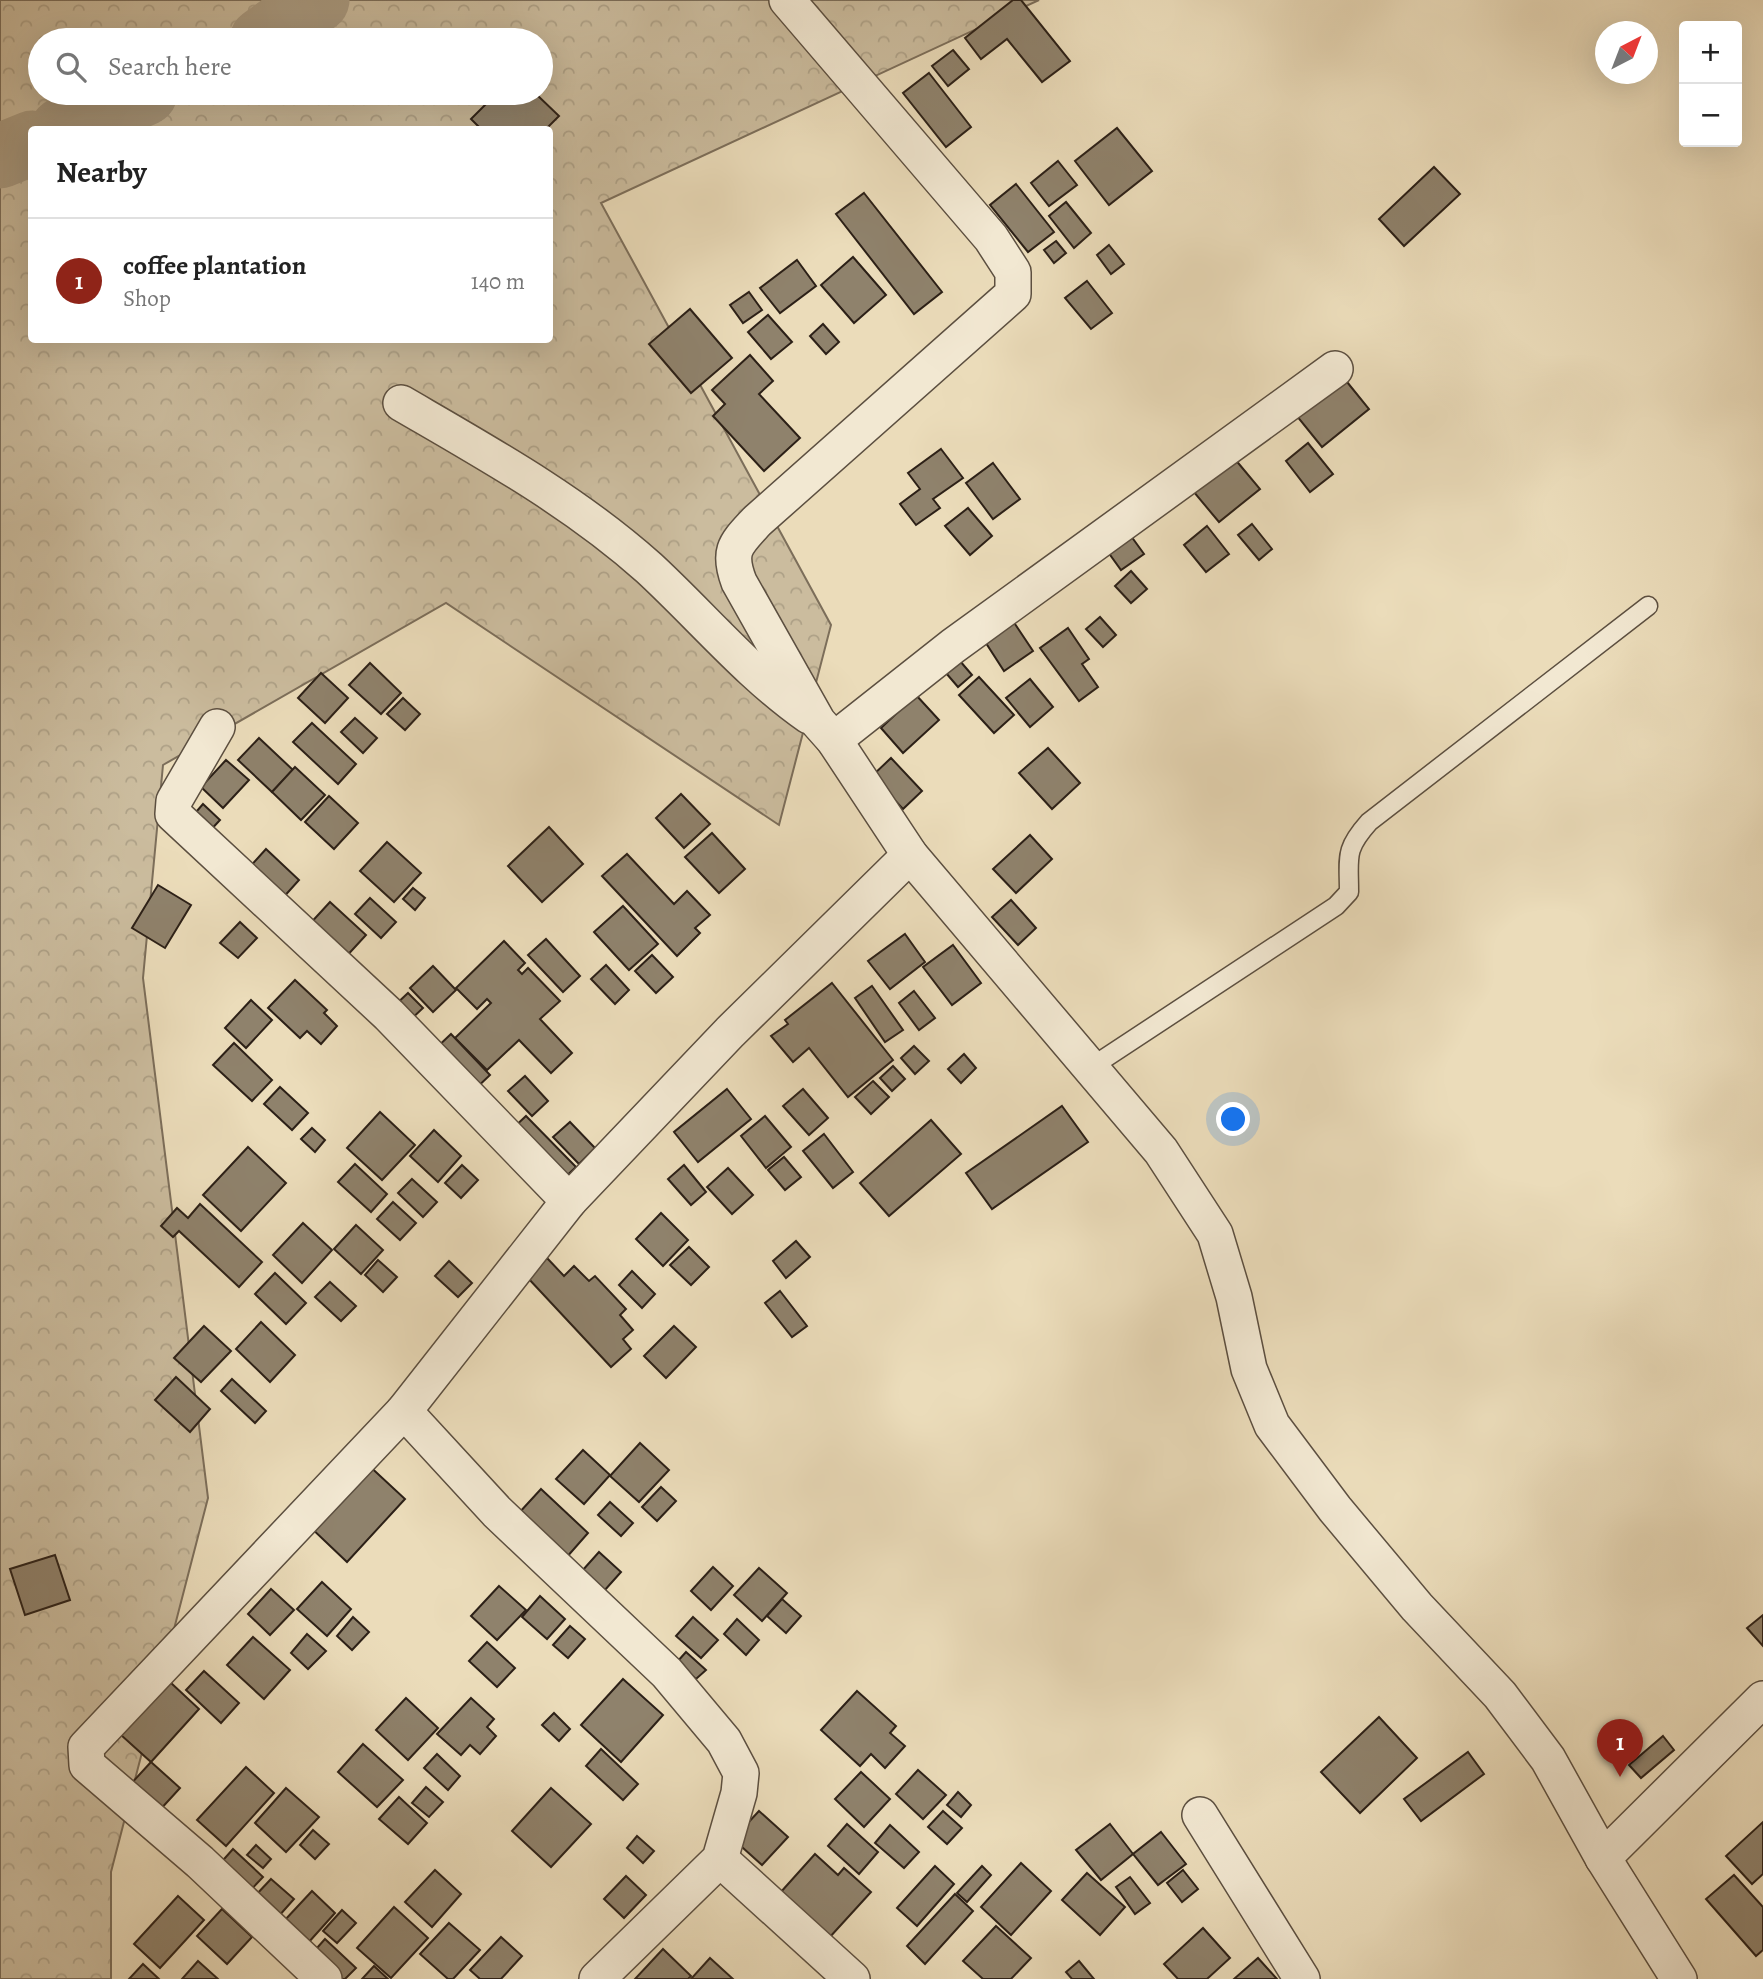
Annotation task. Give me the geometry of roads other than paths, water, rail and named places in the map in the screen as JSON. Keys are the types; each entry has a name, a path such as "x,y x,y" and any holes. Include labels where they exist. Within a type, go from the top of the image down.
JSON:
{"street":[{"path":"787,0 909,139 991,238 1013,272 1013,293 1001,307 757,521 735,545 732,563 739,582 826,731 910,855 1161,1151 1215,1234 1234,1297 1249,1368 1272,1425 1335,1509 1417,1607 1500,1695 1548,1759 1603,1858 1679,1979"},
{"path":"826,731 953,646 1335,369"},
{"path":"401,403 545,487 648,568 773,691 826,731"},
{"path":"217,727 174,801 173,814 389,1015 569,1201"},
{"path":"324,1979 200,1862 87,1765 86,1747 404,1410 569,1201 730,1032 910,855"},
{"path":"404,1410 497,1512 667,1673 724,1741 741,1773 739,1793 720,1859 597,1979"},
{"path":"1603,1858 1763,1699"},
{"path":"1200,1815 1302,1979"},
{"path":"720,1859 852,1979"}],"lane":[{"path":"1090,1068 1336,906 1349,892 1346,857 1352,841 1369,822 1648,606"}],"waterway":[{"path":"278,28 317,0"},
{"path":"71,126 118,105"},
{"path":"0,156 28,145"}],"place":[{"name":"coffee plantation","path":"1620,1777"}]}
